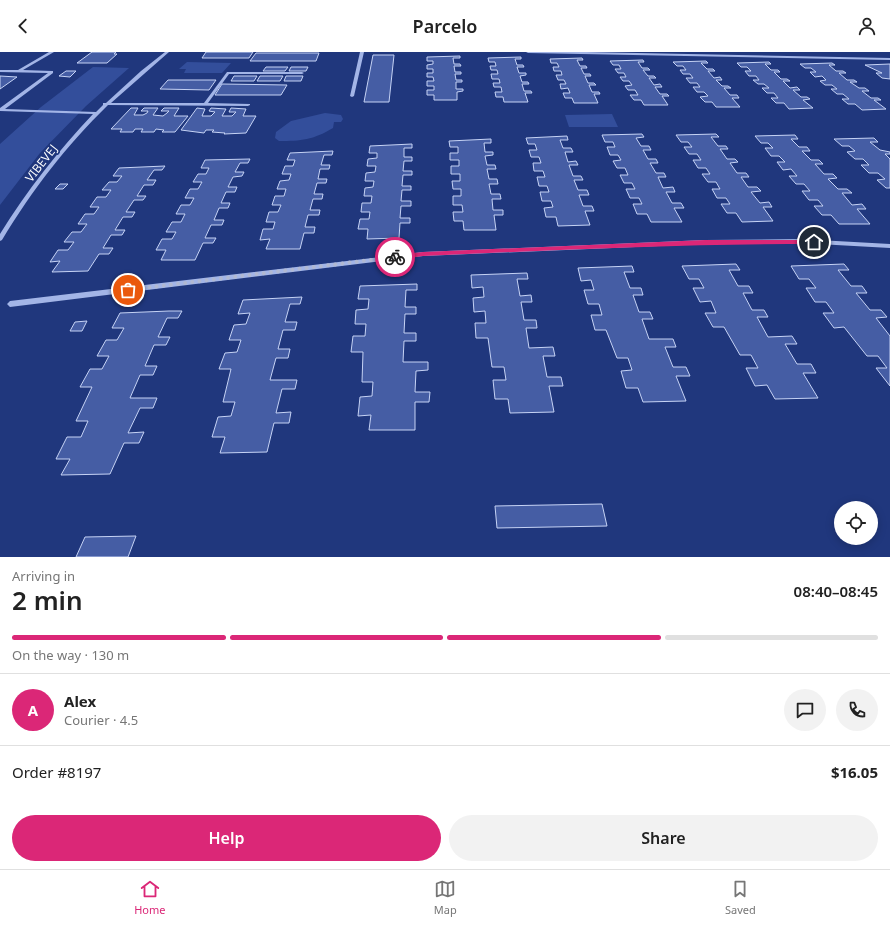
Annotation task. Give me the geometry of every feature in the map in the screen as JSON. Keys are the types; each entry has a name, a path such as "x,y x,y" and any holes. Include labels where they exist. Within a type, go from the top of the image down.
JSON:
{"street":[{"path":"19,71 52,52"},
{"path":"162,52 167,52"},
{"name":"VIBEVEJ","path":"0,239 38,181 105,104 167,52"},
{"path":"352,96 362,52"},
{"path":"528,52 890,59"},
{"path":"0,71 52,72 0,110"},
{"path":"205,105 228,73 302,73"},
{"path":"105,104 248,105"},
{"path":"0,110 97,113"},
{"path":"10,304 423,254 705,242 800,241 889,247"}],"shaded area":[{"path":"187,62 231,63 222,73 184,73 186,69 179,69"},
{"path":"93,67 129,68 86,106 40,153 0,205 0,144 41,107"},
{"path":"325,113 341,115 343,119 341,122 334,122 333,128 313,137 287,141 279,141 275,138 276,132 291,121"},
{"path":"612,114 618,127 569,127 565,115"}],"building":[{"path":"92,52 116,52 114,54 117,54 107,63 77,63"},
{"path":"206,52 253,52 249,58 202,58"},
{"path":"256,53 319,53 316,61 250,61"},
{"path":"373,55 394,55 389,102 364,102"},
{"path":"460,56 460,58 453,58 454,64 460,64 461,66 454,66 455,72 461,72 461,74 455,74 456,80 462,80 462,82 456,82 456,89 463,89 463,91 457,92 457,100 434,100 434,95 427,95 427,90 434,90 434,86 427,86 427,81 434,81 433,77 427,77 427,73 433,73 433,69 427,69 427,65 433,64 433,61 427,61 427,57"},
{"path":"521,57 521,59 515,59 517,65 523,65 524,67 517,67 519,73 526,73 526,75 520,76 522,82 528,82 529,84 522,84 524,91 531,91 532,93 525,93 528,102 504,102 503,97 496,97 495,92 502,92 501,87 494,87 493,83 500,83 499,79 492,79 491,74 498,74 497,70 491,70 490,66 496,66 495,62 489,62 488,58"},
{"path":"582,58 583,60 577,60 580,66 586,66 587,68 581,68 584,74 590,74 591,76 585,76 588,83 594,83 596,85 589,85 592,92 599,92 600,94 594,94 598,103 574,103 572,98 565,98 563,93 570,93 568,88 561,89 560,84 566,84 564,80 558,80 556,75 562,75 561,71 554,71 553,67 559,67 557,63 551,63 550,59"},
{"path":"643,60 644,62 638,62 642,68 648,68 650,70 643,70 648,76 654,76 656,78 649,78 654,85 660,84 662,87 655,87 660,94 667,94 669,96 662,96 668,105 644,105 641,100 634,100 630,95 638,95 635,90 628,90 625,86 632,85 629,81 623,81 620,77 626,77 624,73 618,73 615,69 621,69 619,65 613,65 610,61"},
{"path":"706,61 708,63 701,63 707,69 713,69 715,71 708,71 714,78 720,77 722,80 716,80 722,86 728,86 731,88 724,88 730,95 737,95 739,98 732,98 740,107 716,107 712,102 705,102 700,97 708,96 704,92 697,92 693,87 700,87 697,83 690,83 686,78 693,78 690,74 683,74 680,70 686,70 683,66 677,66 673,62"},
{"path":"769,62 771,64 765,64 771,70 778,70 780,72 774,72 781,79 787,79 790,81 783,81 790,88 797,87 800,90 793,90 801,97 807,97 810,99 803,100 813,108 789,109 784,103 776,103 771,98 778,98 774,93 767,93 762,88 769,88 764,84 758,84 753,80 759,80 756,76 749,76 745,71 751,71 747,67 741,67 737,63"},
{"path":"832,63 835,65 829,65 836,71 843,71 846,73 839,73 847,80 854,80 857,82 850,82 859,88 865,88 869,91 862,91 871,98 878,98 881,100 874,100 886,109 862,110 855,104 848,104 842,99 849,99 843,94 837,94 831,89 837,89 832,85 825,85 820,81 826,80 822,76 815,77 810,72 816,72 811,68 805,68 800,64"},
{"path":"890,64 890,79 882,78 876,73 882,73 865,65"},
{"path":"266,67 288,67 285,71 263,71"},
{"path":"291,67 308,67 306,71 289,71"},
{"path":"66,71 76,71 70,77 59,76"},
{"path":"0,76 17,77 0,89"},
{"path":"234,76 257,76 254,81 231,81"},
{"path":"260,76 283,76 280,81 257,81"},
{"path":"286,76 303,76 301,81 284,81"},
{"path":"168,80 216,80 209,90 160,89"},
{"path":"222,84 287,85 281,95 215,95"},
{"path":"131,108 138,108 134,115 143,115 148,111 141,111 144,108 158,108 153,115 163,116 169,111 161,111 164,108 179,108 174,116 188,116 175,132 162,132 164,130 156,129 154,132 141,132 143,129 135,129 133,132 120,132 122,129 111,129"},
{"path":"197,108 205,109 202,116 211,116 215,112 209,111 211,108 226,109 222,116 232,116 236,112 229,112 231,108 246,109 243,116 256,116 246,133 224,134 225,133 212,132 214,130 206,130 204,133 181,130"},
{"path":"642,134 644,137 636,138 641,146 649,146 651,150 643,150 648,159 656,159 658,163 650,163 656,173 664,173 666,177 658,177 663,188 673,187 675,192 666,192 672,203 681,203 684,208 674,208 682,222 651,222 647,214 637,214 633,204 642,204 639,198 630,198 626,189 635,189 632,183 624,183 620,175 628,175 625,168 617,168 613,161 621,160 618,155 610,155 607,147 615,147 613,142 605,142 602,135"},
{"path":"716,134 719,137 711,137 718,146 726,146 728,149 720,149 727,159 735,159 738,162 730,163 737,173 746,173 749,177 741,177 748,187 757,187 761,191 751,192 760,203 769,202 772,207 763,207 773,221 742,222 736,213 727,213 721,204 730,204 726,198 717,198 712,189 720,189 716,182 708,182 702,174 710,174 706,168 698,168 693,160 701,160 697,154 689,154 684,147 692,147 688,142 681,142 676,135"},
{"path":"795,135 798,139 791,139 799,147 807,147 810,151 802,151 811,160 819,160 823,164 815,164 824,174 833,174 837,178 828,179 838,189 847,189 852,193 842,193 852,205 862,204 866,209 857,209 870,224 839,224 831,215 822,215 814,206 823,206 818,200 809,200 802,191 810,191 804,184 796,184 789,176 797,176 791,169 783,170 777,162 785,162 779,156 771,156 765,148 773,148 768,143 761,143 755,136"},
{"path":"567,136 568,140 560,140 563,148 571,148 573,152 565,152 568,162 576,161 578,165 569,165 573,176 581,176 583,180 574,180 578,190 587,190 589,195 579,195 583,206 592,206 594,211 585,211 590,225 558,226 556,217 546,217 544,208 553,207 551,201 542,201 540,192 549,192 547,186 539,186 537,177 545,177 543,171 534,171 533,163 541,163 539,157 531,157 529,150 537,150 535,144 528,144 526,138"},
{"path":"874,138 878,142 870,142 880,150 890,152 890,154 885,154 890,159 890,188 886,188 877,180 885,179 878,173 869,173 861,165 869,165 863,159 855,159 847,152 855,151 849,146 842,146 834,139"},
{"path":"491,139 491,143 484,143 485,152 493,152 493,155 485,156 487,165 495,165 496,169 487,169 489,179 497,179 498,184 489,184 491,194 500,194 501,199 492,199 493,210 503,210 503,215 494,215 496,230 464,230 463,221 454,221 453,212 463,212 462,205 453,205 453,196 461,196 461,189 453,189 452,181 460,181 460,174 451,174 451,166 459,166 459,160 450,160 450,153 458,153 458,147 450,147 449,141"},
{"path":"412,144 412,148 404,148 404,157 412,157 412,161 404,161 403,171 412,171 412,175 403,175 402,186 411,186 411,190 402,190 401,201 411,201 411,206 401,206 400,218 410,218 410,223 400,223 399,238 367,239 368,229 358,229 360,219 369,219 370,212 361,212 362,203 371,203 372,196 364,196 365,188 373,187 374,181 365,181 366,173 375,172 376,166 367,166 368,159 377,158 377,153 369,153 370,146"},
{"path":"333,151 332,155 324,155 321,165 330,165 329,169 320,169 318,179 327,179 326,183 317,183 314,194 323,194 322,199 313,199 310,210 320,210 319,215 308,215 305,227 315,227 314,233 304,233 300,249 266,249 270,239 260,240 263,229 273,229 275,222 266,222 269,212 278,212 281,205 272,205 275,196 284,196 286,189 277,189 280,181 289,180 291,174 282,174 285,166 293,166 295,160 287,160 290,153"},
{"path":"250,159 248,163 240,163 235,172 244,172 242,176 233,177 228,187 237,187 235,192 226,192 221,203 230,203 228,208 219,208 214,220 224,220 222,225 211,225 205,238 216,238 213,243 203,243 195,260 161,260 166,250 156,250 162,239 172,239 176,232 166,232 172,222 181,222 185,214 176,214 181,205 190,205 194,198 185,198 190,189 198,189 202,182 193,182 198,174 206,174 209,168 201,168 205,160"},
{"path":"165,166 162,170 154,170 147,180 156,180 153,185 144,185 137,196 146,196 143,200 134,200 126,212 135,212 132,217 123,217 115,230 125,230 122,235 111,235 103,248 113,248 109,254 99,254 88,271 52,272 60,261 50,262 58,250 68,250 74,242 64,242 72,232 81,232 87,224 78,224 85,214 94,214 99,207 90,207 97,197 106,197 111,190 102,190 109,182 117,182 122,176 113,176 119,168"},
{"path":"60,184 68,184 63,189 55,189"},
{"path":"736,264 740,270 729,270 738,286 749,286 753,293 743,293 752,310 764,310 768,317 757,317 768,337 792,336 797,344 785,344 797,364 811,364 816,373 803,373 818,398 775,399 767,385 755,386 746,368 758,368 751,355 740,355 724,327 713,327 705,313 716,313 711,301 700,302 693,288 704,288 699,279 689,279 682,266"},
{"path":"844,264 849,270 838,270 851,286 862,286 867,293 856,293 870,310 881,310 887,317 876,318 890,336 890,386 876,368 887,368 878,356 867,356 844,327 834,328 823,313 834,313 826,302 815,302 806,288 816,288 809,279 799,279 791,266"},
{"path":"632,266 634,272 624,272 630,288 641,288 643,295 633,295 639,312 650,312 653,319 642,319 649,339 673,339 676,347 665,347 673,367 686,367 690,376 676,376 686,401 643,402 638,388 626,388 621,371 632,370 628,358 617,358 606,330 595,330 591,315 602,315 599,304 588,304 584,290 594,290 591,280 581,281 578,268"},
{"path":"527,273 528,279 517,279 520,296 531,295 532,302 521,302 524,320 536,320 537,328 526,328 529,348 553,347 555,356 543,356 547,377 561,377 563,386 549,386 554,412 510,413 508,399 495,399 493,380 506,380 504,367 492,367 488,338 476,338 475,323 486,323 485,311 474,312 473,298 484,297 483,287 472,288 471,275"},
{"path":"417,284 417,290 406,290 405,307 416,307 416,314 405,314 404,333 416,333 416,341 404,341 403,362 428,362 428,370 416,371 415,392 430,392 429,402 415,402 415,430 369,430 371,415 358,416 360,397 372,396 373,382 362,382 363,352 351,352 353,336 365,336 366,324 355,324 356,310 368,309 369,299 358,299 360,286"},
{"path":"302,297 300,304 290,304 285,322 297,322 295,330 283,330 278,349 290,349 288,358 276,358 270,380 297,380 295,389 282,389 276,413 291,412 289,423 274,423 267,452 220,453 225,437 212,437 218,417 231,416 235,402 223,402 231,369 219,369 225,353 237,352 241,340 229,340 234,325 246,324 250,313 238,314 243,300"},
{"path":"182,311 178,318 167,318 158,337 170,337 166,345 154,345 145,366 157,366 153,375 140,375 130,398 157,398 153,408 140,408 128,433 144,432 139,443 124,443 110,474 61,475 70,459 56,459 67,437 81,437 88,421 76,421 92,387 80,387 90,369 102,369 109,356 97,356 106,340 117,340 124,328 112,328 120,313"},
{"path":"87,321 82,331 70,331 75,322"},
{"path":"602,504 607,526 497,528 495,506"},
{"path":"136,536 128,557 76,557 85,537"}],"way so far":[{"path":"128,290 395,257"}],"route":[{"path":"395,257 423,254 609,245 705,242 814,242"}]}
